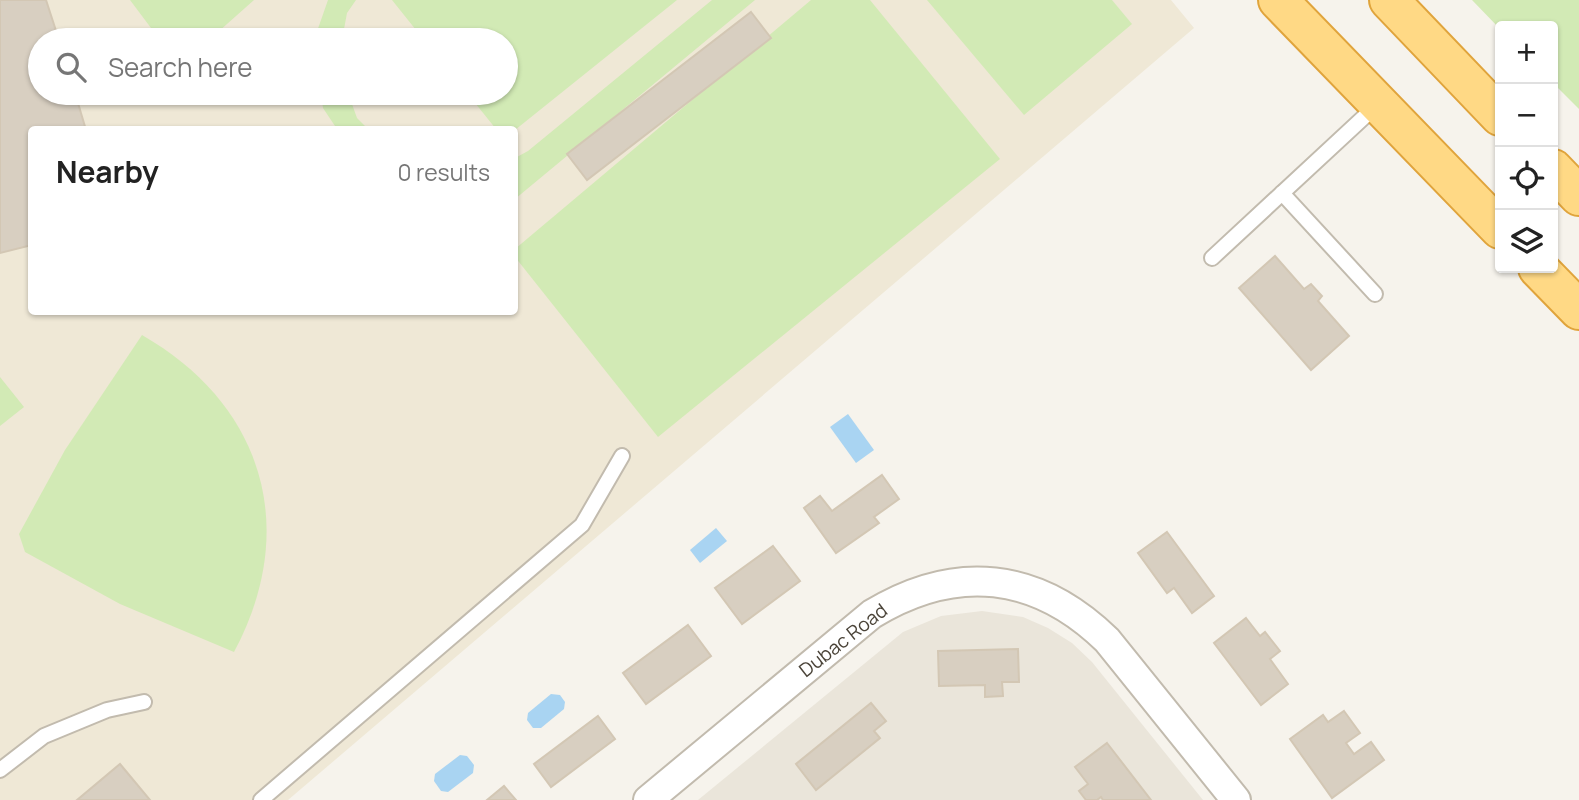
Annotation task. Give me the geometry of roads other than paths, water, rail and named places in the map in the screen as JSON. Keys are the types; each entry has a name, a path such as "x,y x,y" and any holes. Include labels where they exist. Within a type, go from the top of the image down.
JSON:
{"highway":[{"path":"1278,0 1495,224"},
{"path":"1389,0 1495,111"},
{"path":"1558,174 1579,196"},
{"path":"1543,273 1579,310"}],"street":[{"name":"Dubac Road","path":"648,800 872,614 898,598 929,586 963,581 998,582 1024,588 1071,609 1092,625 1236,800"}],"lane":[{"path":"1212,258 1378,104"},
{"path":"1282,193 1375,293"},
{"path":"261,800 582,525 622,456"},
{"path":"0,770 44,736 107,710 144,702"}],"water":[{"path":"848,414 874,450 856,463 830,427"},
{"path":"716,528 727,541 700,563 690,550"},
{"path":"551,694 560,695 565,702 564,709 541,728 533,728 527,720 528,713"},
{"path":"460,755 467,756 474,765 473,773 448,792 441,791 434,781 435,774"}]}
